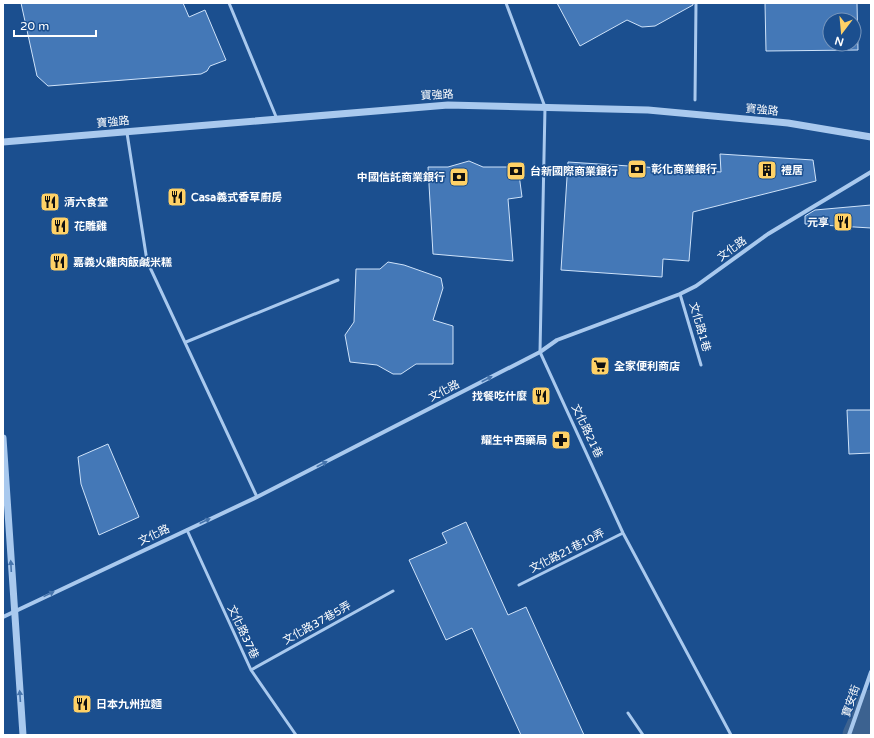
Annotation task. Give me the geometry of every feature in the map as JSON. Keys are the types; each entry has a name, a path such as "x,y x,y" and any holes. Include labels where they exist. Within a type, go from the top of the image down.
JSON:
{"street":[{"name":"寶強路","path":"3,142 448,105 663,111 788,123 871,137"},
{"name":"文化路","path":"3,617 257,497 540,352 557,340 680,294 696,286 768,234 871,172"},
{"path":"3,438 23,735"},
{"name":"寶安街","path":"849,735 871,672"}],"lane":[{"path":"229,3 278,119"},
{"path":"506,3 545,107"},
{"path":"695,100 696,3"},
{"name":"文化路21巷","path":"545,107 540,352 623,533 731,735"},
{"path":"127,132 147,261 257,497"},
{"path":"186,342 338,280"},
{"name":"文化路1巷","path":"680,294 702,365"},
{"name":"文化路37巷","path":"187,530 251,670 296,735"},
{"name":"文化路21巷10弄","path":"519,585 623,533"},
{"name":"文化路37巷5弄","path":"251,670 393,591"},
{"path":"628,713 643,735"}],"building":[{"path":"21,3 183,3 189,17 205,10 226,60 210,66 207,71 201,74 48,86 37,76"},
{"path":"557,3 693,3 693,5 655,26 642,27 627,20 580,46"},
{"path":"765,3 857,3 857,12 822,12 822,50 766,51"},
{"path":"720,154 813,160 816,181 693,212 689,261 663,259 662,277 561,270 568,162 721,172"},
{"path":"469,161 483,167 518,167 522,197 508,199 513,261 433,254 428,167 448,167"},
{"path":"871,205 871,228 805,224 805,216 815,210"},
{"path":"388,262 404,265 441,278 443,288 433,320 453,326 453,364 416,364 401,374 393,374 377,365 350,362 345,335 354,322 356,269 380,269"},
{"path":"847,410 871,410 871,453 849,454"},
{"path":"108,444 139,517 99,535 81,484 78,457"},
{"path":"466,522 508,615 526,607 584,735 521,735 472,628 446,640 409,560 447,543 442,533"}],"waterway":[{"path":"857,735 871,704"}],"place":[{"name":"彰化商業銀行","path":"637,169"},
{"name":"禮居","path":"767,170"},
{"name":"台新國際商業銀行","path":"516,171"},
{"name":"中國信託商業銀行","path":"459,177"},
{"name":"Casa義式香草廚房","path":"177,197"},
{"name":"清六食堂","path":"50,202"},
{"name":"元享","path":"843,222"},
{"name":"花雕雞","path":"60,226"},
{"name":"嘉義火雞肉飯鹹米糕","path":"59,262"},
{"name":"全家便利商店","path":"600,366"},
{"name":"找餐吃什麼","path":"541,396"},
{"name":"耀生中西藥局","path":"561,440"},
{"name":"日本九州拉麵","path":"82,704"}]}
